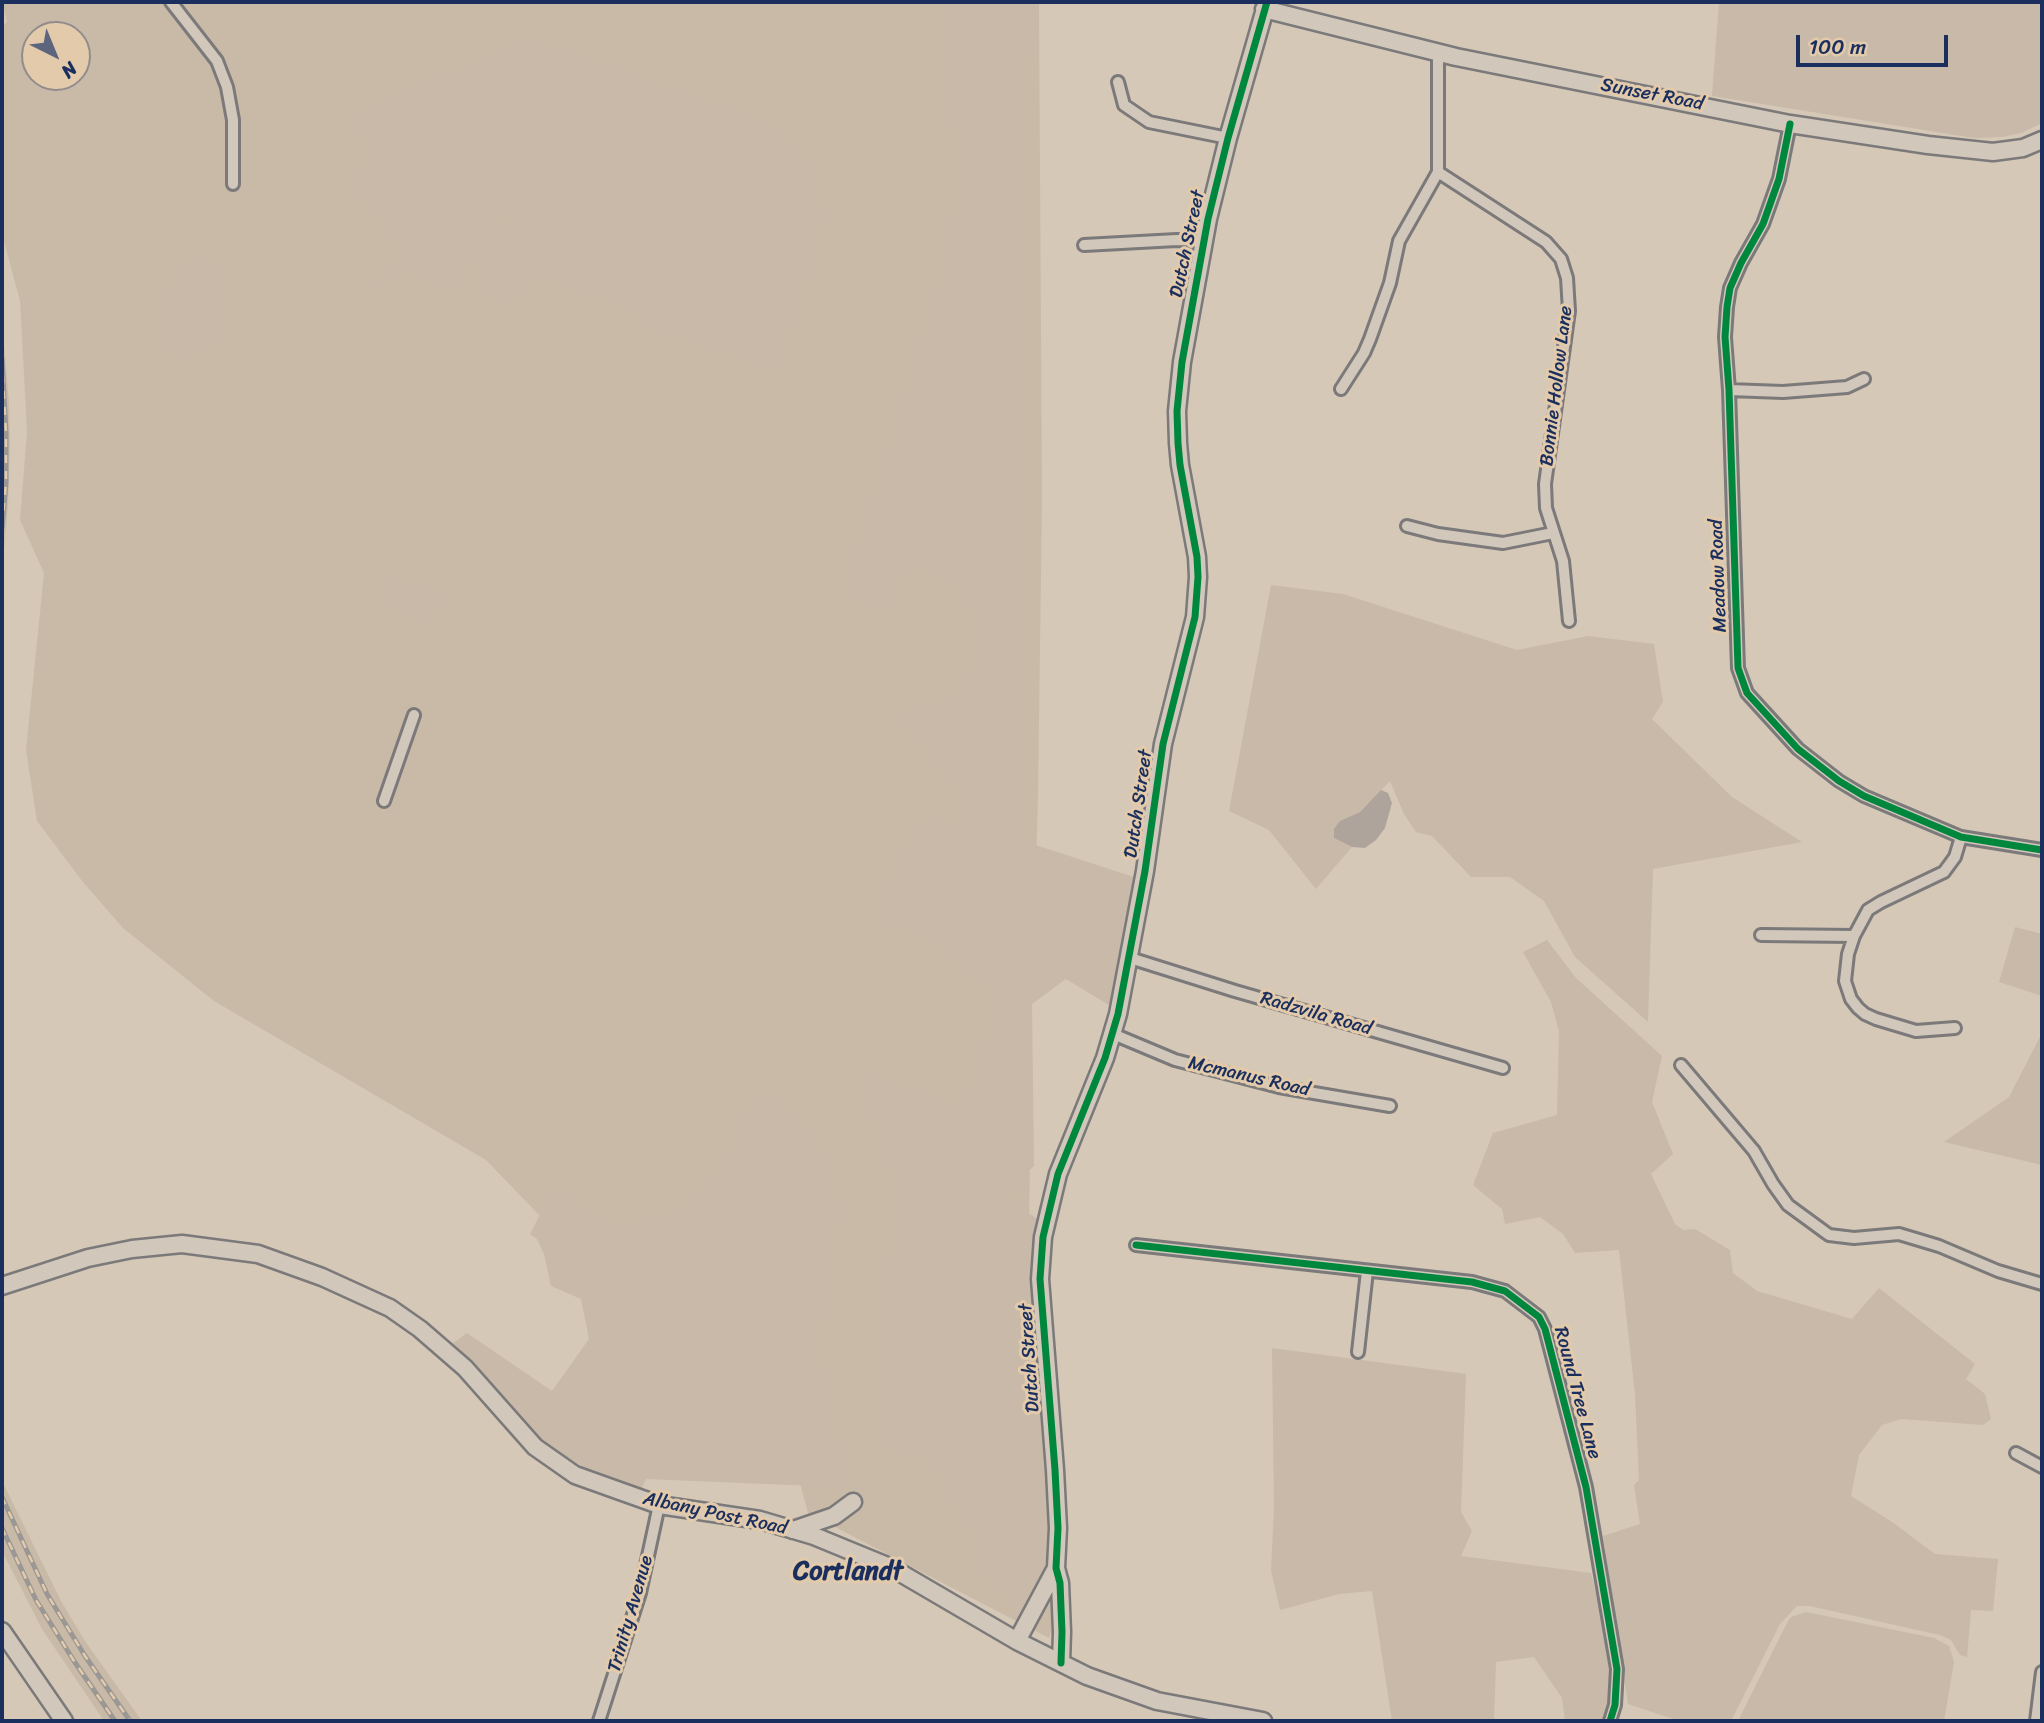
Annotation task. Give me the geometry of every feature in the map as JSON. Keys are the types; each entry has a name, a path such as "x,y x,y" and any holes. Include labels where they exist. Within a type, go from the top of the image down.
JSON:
{"street":[{"path":"170,2 197,32 217,61 227,87 233,120 233,184"},
{"name":"Sunset Road","path":"1265,5 1438,52 1790,124 1993,152 2023,148 2042,140"},
{"name":"Dutch Street","path":"1061,1663 1055,1470 1040,1279 1043,1237 1058,1174 1113,1034 1130,958 1163,744 1191,639 1198,596 1197,557 1180,466 1177,411 1182,362 1203,241 1265,5"},
{"path":"1341,389 1370,339 1390,283 1399,241 1438,172 1438,52"},
{"path":"1118,82 1124,106 1149,121 1228,138"},
{"name":"Meadow Road","path":"1790,124 1779,179 1767,213 1730,288 1725,337 1738,668 1747,693 1798,749 1839,781 1864,796 1961,837 2042,850"},
{"name":"Bonnie Hollow Lane","path":"1438,172 1546,242 1561,259 1569,311 1545,484 1546,509 1563,561 1570,621"},
{"path":"1084,245 1203,241"},
{"path":"1729,390 1783,392 1847,387 1864,380"},
{"path":"1407,526 1438,534 1503,543 1553,533"},
{"path":"384,801 415,715"},
{"path":"1955,1028 1916,1031 1864,1014 1851,999 1845,981 1848,954 1868,910 1944,872 1955,857 1961,837"},
{"path":"1761,935 1854,936"},
{"name":"Radzvila Road","path":"1130,958 1503,1068"},
{"name":"Mcmanus Road","path":"1113,1034 1175,1060 1232,1075 1279,1087 1390,1106"},
{"path":"1681,1065 1754,1151 1788,1205 1829,1235 1854,1238 1899,1234 1939,1246 1998,1271 2042,1284"},
{"name":"Albany Post Road","path":"2,1286 88,1258 132,1249 182,1244 258,1254 322,1276 390,1308 421,1329 466,1368 535,1447 560,1466 593,1482 659,1505 760,1520 838,1545 892,1568 1017,1641 1118,1689 1157,1701 1263,1721"},
{"name":"Round Tree Lane","path":"1136,1245 1483,1285 1504,1291 1539,1317 1545,1329 1586,1487 1617,1669 1615,1705 1610,1721"},
{"path":"1358,1352 1367,1271"},
{"path":"2016,1453 2042,1467"},
{"path":"793,1530 834,1516 853,1503"},
{"name":"Trinity Avenue","path":"599,1721 640,1593 659,1505"},
{"path":"1017,1641 1056,1568"},
{"path":"2,1631 64,1721"},
{"path":"2036,1721 2042,1672"}],"shaded area":[{"path":"2,2 1039,2 1042,500 1029,1236 1055,1620 1049,1638 808,1513 780,1408 599,1277 486,1160 214,1001 123,928 83,882 37,821 26,750 44,573 20,520 27,431 20,301 2,234 2,26 7,22"},
{"path":"948,2 1036,2 1020,89 1017,839 1137,878 1112,1007 1066,979 1032,1004 1034,1166 1003,1196 1039,1220 1033,1278 1050,1536 1047,1564 1032,1597 1024,1605 1016,1603 1014,1594 1004,1589 999,1578 985,1574 978,1563 982,1547 929,1452 907,1455 892,1446 885,1434 892,1259 900,1247 907,1188 895,1178 882,1127 863,1099 873,1075 965,1112 1004,998 967,971 944,943 886,921 880,901 925,821 961,825 969,799 896,713 939,707 965,690 985,652 982,622 961,584 927,566 901,571 887,609 843,590 870,521 943,278 965,179 941,32"},
{"path":"1719,2 2042,2 2042,123 2021,133 1974,138 1712,96"},
{"path":"532,42 753,120 770,128 801,158 816,191 819,207 818,228 779,352 768,366 695,340 692,342 652,324 648,328 638,309 530,273 532,264 526,262 512,301 480,290 488,266 468,259 459,281 454,279 451,288 399,271 378,288 374,283 409,252 363,194 355,191 367,152 362,128 356,117 393,97 454,71 508,195 499,215 491,213 486,227 506,232 516,208 513,204 514,190 461,70 462,67 506,47"},
{"path":"195,258 201,264 168,351 162,351 158,343 178,276 186,262"},
{"path":"211,267 216,267 225,280 226,305 223,319 208,345 197,354 183,357 178,350 181,339 198,290"},
{"path":"2,319 10,444 2,573"},
{"path":"392,578 438,595 428,622 382,605"},
{"path":"1271,585 1343,594 1517,650 1588,636 1654,644 1663,702 1652,719 1732,797 1802,842 1653,869 1648,1022 1575,957 1544,901 1510,877 1471,877 1432,836 1416,832 1404,814 1390,781 1360,812 1340,821 1334,838 1352,847 1316,889 1269,830 1229,811"},
{"path":"1381,790 1388,793 1392,803 1385,828 1376,840 1365,848 1352,847 1334,838 1334,829 1340,821 1360,812"},
{"path":"2015,927 2042,934 2042,996 1999,982"},
{"path":"1547,940 1576,978 1662,1056 1652,1102 1673,1154 1651,1174 1675,1224 1683,1230 1695,1229 1730,1250 1733,1273 1757,1291 1852,1319 1879,1288 1975,1364 1966,1379 1985,1394 1991,1419 1983,1425 1901,1419 1882,1425 1859,1455 1851,1496 1935,1554 1998,1559 1993,1611 1971,1610 1967,1657 1960,1655 1951,1640 1940,1635 1810,1606 1797,1606 1780,1624 1731,1721 1679,1721 1628,1704 1603,1536 1640,1524 1634,1485 1639,1480 1635,1394 1619,1250 1575,1253 1563,1234 1540,1217 1505,1224 1502,1209 1473,1185 1493,1133 1557,1115 1559,1031 1551,1002 1523,952"},
{"path":"2042,1033 2042,1165 1944,1142 2009,1097"},
{"path":"772,1093 787,1109 826,1164 833,1187 836,1214 823,1278 815,1354 842,1469 841,1487 646,1479 641,1490 602,1478 544,1444 452,1344 467,1333 552,1391 589,1339 581,1299 551,1286 544,1254 537,1239 530,1234 553,1189 587,1212 614,1224 637,1224 669,1217 699,1195 723,1170 742,1137 749,1107"},
{"path":"1272,1348 1466,1374 1461,1512 1472,1531 1461,1556 1591,1573 1609,1646 1611,1699 1604,1721 1565,1721 1562,1698 1534,1657 1496,1662 1494,1721 1392,1721 1372,1591 1339,1594 1280,1610 1271,1570 1274,1507"},
{"path":"2,1481 61,1601 85,1641 142,1721 104,1721 42,1629 2,1551"},
{"path":"1806,1612 1934,1638 1949,1646 1954,1662 1944,1721 1738,1721 1787,1623 1791,1617"}],"railway":[{"path":"2,359 6,433 6,483 2,528"},
{"path":"2,1497 47,1594 85,1656 130,1721"},
{"path":"2,1528 36,1600 115,1721"}],"cycle path":[{"path":"1061,1663 1055,1470 1040,1279 1043,1237 1058,1174 1105,1058 1118,1014 1145,871 1163,744 1195,617 1197,557 1178,443 1177,411 1182,362 1208,219 1267,2"},
{"path":"1790,124 1779,179 1763,224 1730,288 1727,307 1725,337 1738,668 1747,693 1798,749 1839,781 1864,796 1961,837 2042,850"},
{"path":"1136,1245 1472,1282 1505,1291 1539,1317 1545,1329 1586,1487 1617,1669 1615,1705 1610,1721"}],"district":[{"name":"Cortlandt","path":"848,1572"}]}
